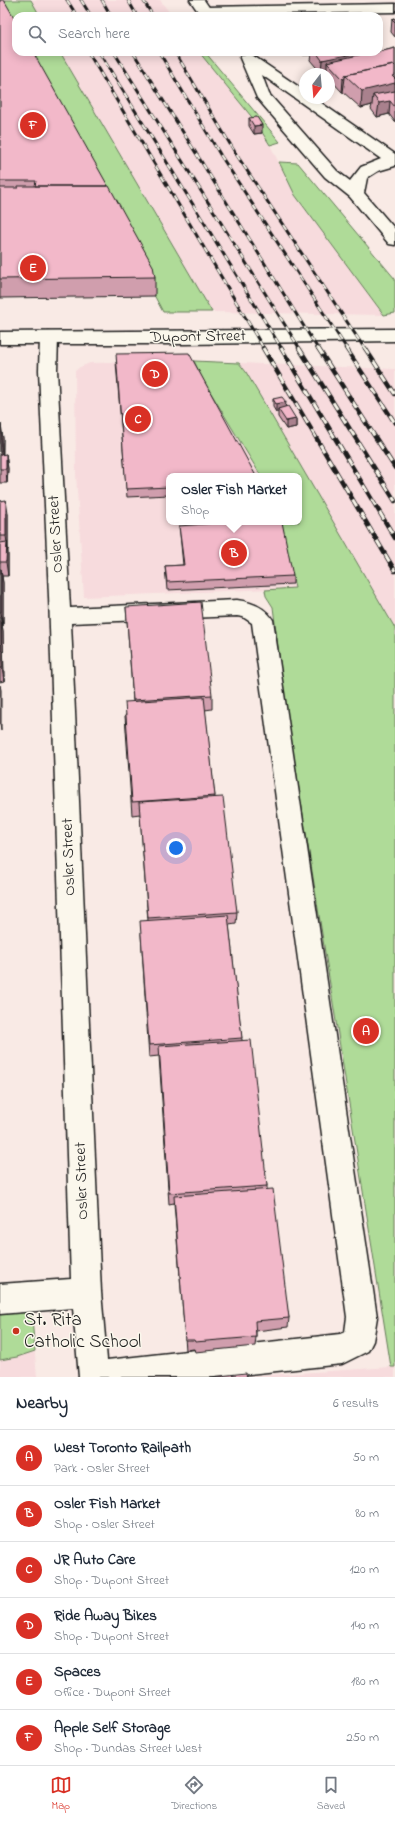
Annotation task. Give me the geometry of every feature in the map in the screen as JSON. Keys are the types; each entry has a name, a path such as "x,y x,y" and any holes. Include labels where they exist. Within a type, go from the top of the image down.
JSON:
{"street":[{"path":"203,9 395,8"},
{"path":"244,56 394,160"},
{"path":"244,56 262,95 331,174 356,194 395,240"},
{"path":"356,194 355,184 361,173 394,160"},
{"name":"Dupont Street","path":"0,338 184,338 395,335"},
{"name":"Osler Street","path":"49,338 48,370 60,616 86,1292 94,1377"},
{"path":"60,616 238,608 248,610 256,614 262,620 362,1317 358,1341 342,1349 94,1377"},
{"path":"0,1299 86,1292"}],"shaded area":[{"path":"31,0 160,0 169,12 38,12"},
{"path":"62,56 202,56 255,121 270,145 295,195 384,315 212,312"},
{"path":"194,361 203,380 259,473 166,473 166,525 282,525 296,588 84,597 76,475 75,371 90,363"},
{"path":"239,363 395,369 395,628 246,372"},
{"name":"St. Rita Catholic School","path":"31,1309 37,1377 0,1377 0,1311"},
{"path":"395,1367 395,1377 237,1377"}],"green space":[{"path":"0,0 31,0 38,12 12,12 12,26"},
{"path":"28,56 62,56 212,312 163,312"},
{"path":"202,56 208,56 280,142 270,145 255,121"},
{"path":"279,162 298,163 395,279 395,313 384,315 295,195"},
{"path":"194,361 239,363 246,372 395,628 395,1367 391,1367 284,695 273,607 266,596 265,590 295,588 282,525 302,525 302,473 259,473 203,380"},
{"name":"St. Rita Catholic School","path":"31,1309 35,1351 17,1357 0,1360 0,1311"}],"building":[{"path":"0,0 4,0 12,14 12,56 35,56 108,186 35,186 36,181 0,181"},
{"path":"395,48 395,66 345,75 345,78 343,79 335,70 335,68 333,68 327,62 354,56 383,56 383,51"},
{"path":"319,56 343,56 322,60"},
{"path":"394,65 395,75 392,76 395,79 395,83 362,91 345,75"},
{"path":"395,91 395,107 390,101 379,103 373,95"},
{"path":"257,117 262,125 254,126 249,118"},
{"path":"18,186 109,186 153,266 155,277 0,279 0,188 18,188"},
{"path":"189,353 254,473 166,473 166,487 126,489 116,354"},
{"path":"282,397 286,402 276,404 273,399"},
{"path":"288,406 296,419 286,421 278,409"},
{"path":"1,424 1,452 0,452"},
{"path":"6,454 6,469 0,469 0,455"},
{"path":"6,500 6,536 0,536 0,501"},
{"path":"283,525 293,576 167,582 165,566 184,565 179,526"},
{"path":"7,542 6,562 0,562 0,543"},
{"path":"1,569 1,612 0,612"},
{"path":"201,602 212,695 133,700 126,607"},
{"path":"1,618 2,668 0,668"},
{"path":"204,697 215,796 132,802 125,702"},
{"path":"223,797 237,912 148,918 139,802"},
{"path":"228,915 242,1038 149,1045 140,921"},
{"path":"251,1040 267,1186 169,1193 159,1046"},
{"path":"273,1189 289,1318 255,1321 256,1337 195,1342 194,1340 185,1340 174,1196"},
{"path":"246,1373 247,1377 210,1377"}],"railway":[{"path":"67,0 74,12"},
{"path":"81,0 88,12"},
{"path":"102,0 109,12"},
{"path":"128,0 135,12"},
{"path":"143,0 150,12"},
{"path":"90,56 264,349"},
{"path":"101,56 282,349"},
{"path":"117,56 300,349"},
{"path":"135,56 318,349"},
{"path":"161,56 221,156 347,349"},
{"path":"177,56 236,154 365,349"},
{"path":"263,348 395,571"},
{"path":"281,348 395,538"},
{"path":"299,348 395,501"},
{"path":"318,348 395,468"},
{"path":"346,348 395,423"},
{"path":"365,348 395,394"}],"place":[{"name":"Apple Self Storage","path":"33,125"},
{"name":"Spaces","path":"33,268"},
{"name":"Ride Away Bikes","path":"155,374"},
{"name":"JR Auto Care","path":"138,419"},
{"name":"Osler Fish Market","path":"234,553"},
{"name":"West Toronto Railpath","path":"366,1031"},
{"name":"St. Rita Catholic School","path":"16,1331"}]}
